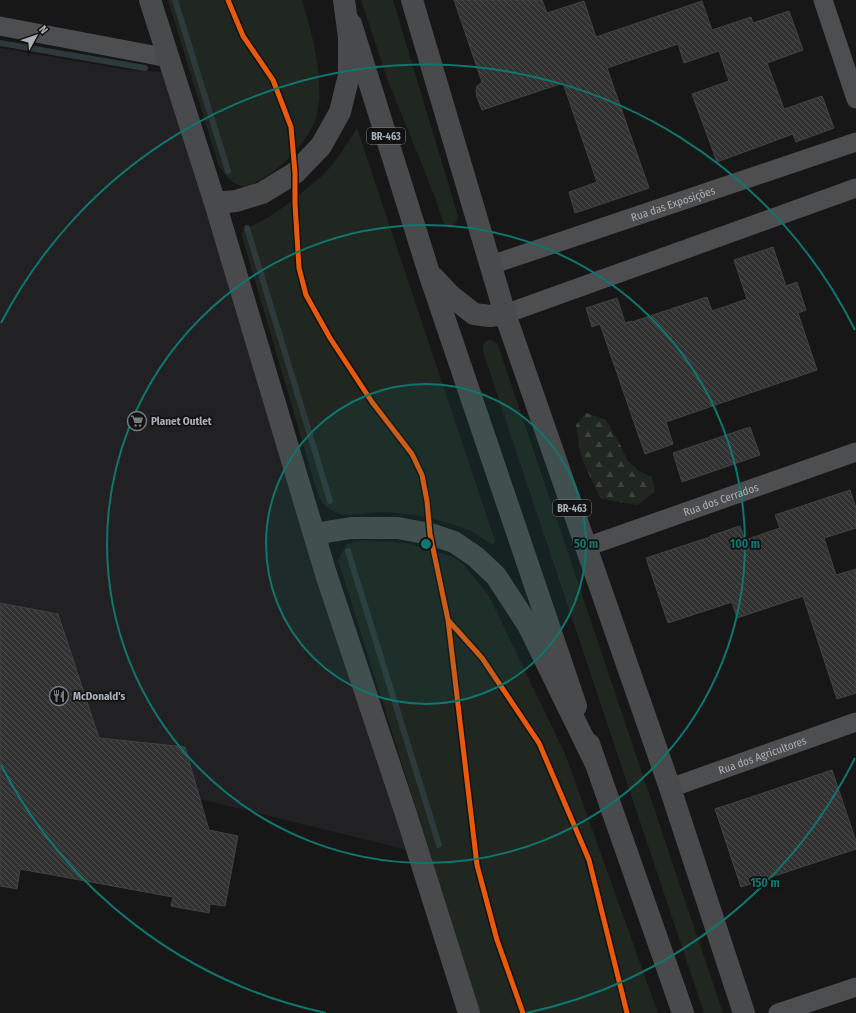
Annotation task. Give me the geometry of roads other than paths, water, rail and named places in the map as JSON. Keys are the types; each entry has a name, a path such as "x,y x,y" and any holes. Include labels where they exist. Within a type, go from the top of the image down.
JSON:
{"main road":[{"path":"150,0 215,203 326,574 406,814 469,1013"},
{"path":"215,203 236,201 262,192 295,173 321,146 340,112 349,75 349,37 344,0"},
{"name":"BR-463","path":"344,0 429,273 595,762 683,1013"},
{"name":"BR-463","path":"412,0 505,314 670,788 744,1013"},
{"path":"429,273 451,296 474,314 490,316 505,314"},
{"path":"314,534 351,528 398,528 430,534 454,542 476,556 496,576 528,625 595,762"}],"street":[{"path":"823,0 856,99"},
{"path":"0,26 169,58"},
{"name":"Rua das Exposições","path":"491,265 856,142"},
{"path":"505,314 856,188"},
{"name":"Rua dos Cerrados","path":"586,547 856,452"},
{"name":"Rua dos Agricultores","path":"670,788 856,722"},
{"path":"778,1013 856,987"}],"waterway":[{"path":"175,0 228,171"},
{"path":"0,43 145,68"},
{"path":"247,228 330,501"},
{"path":"348,551 439,845"}],"place":[{"name":"Planet Outlet","path":"137,421"},
{"name":"McDonald's","path":"59,696"}]}
